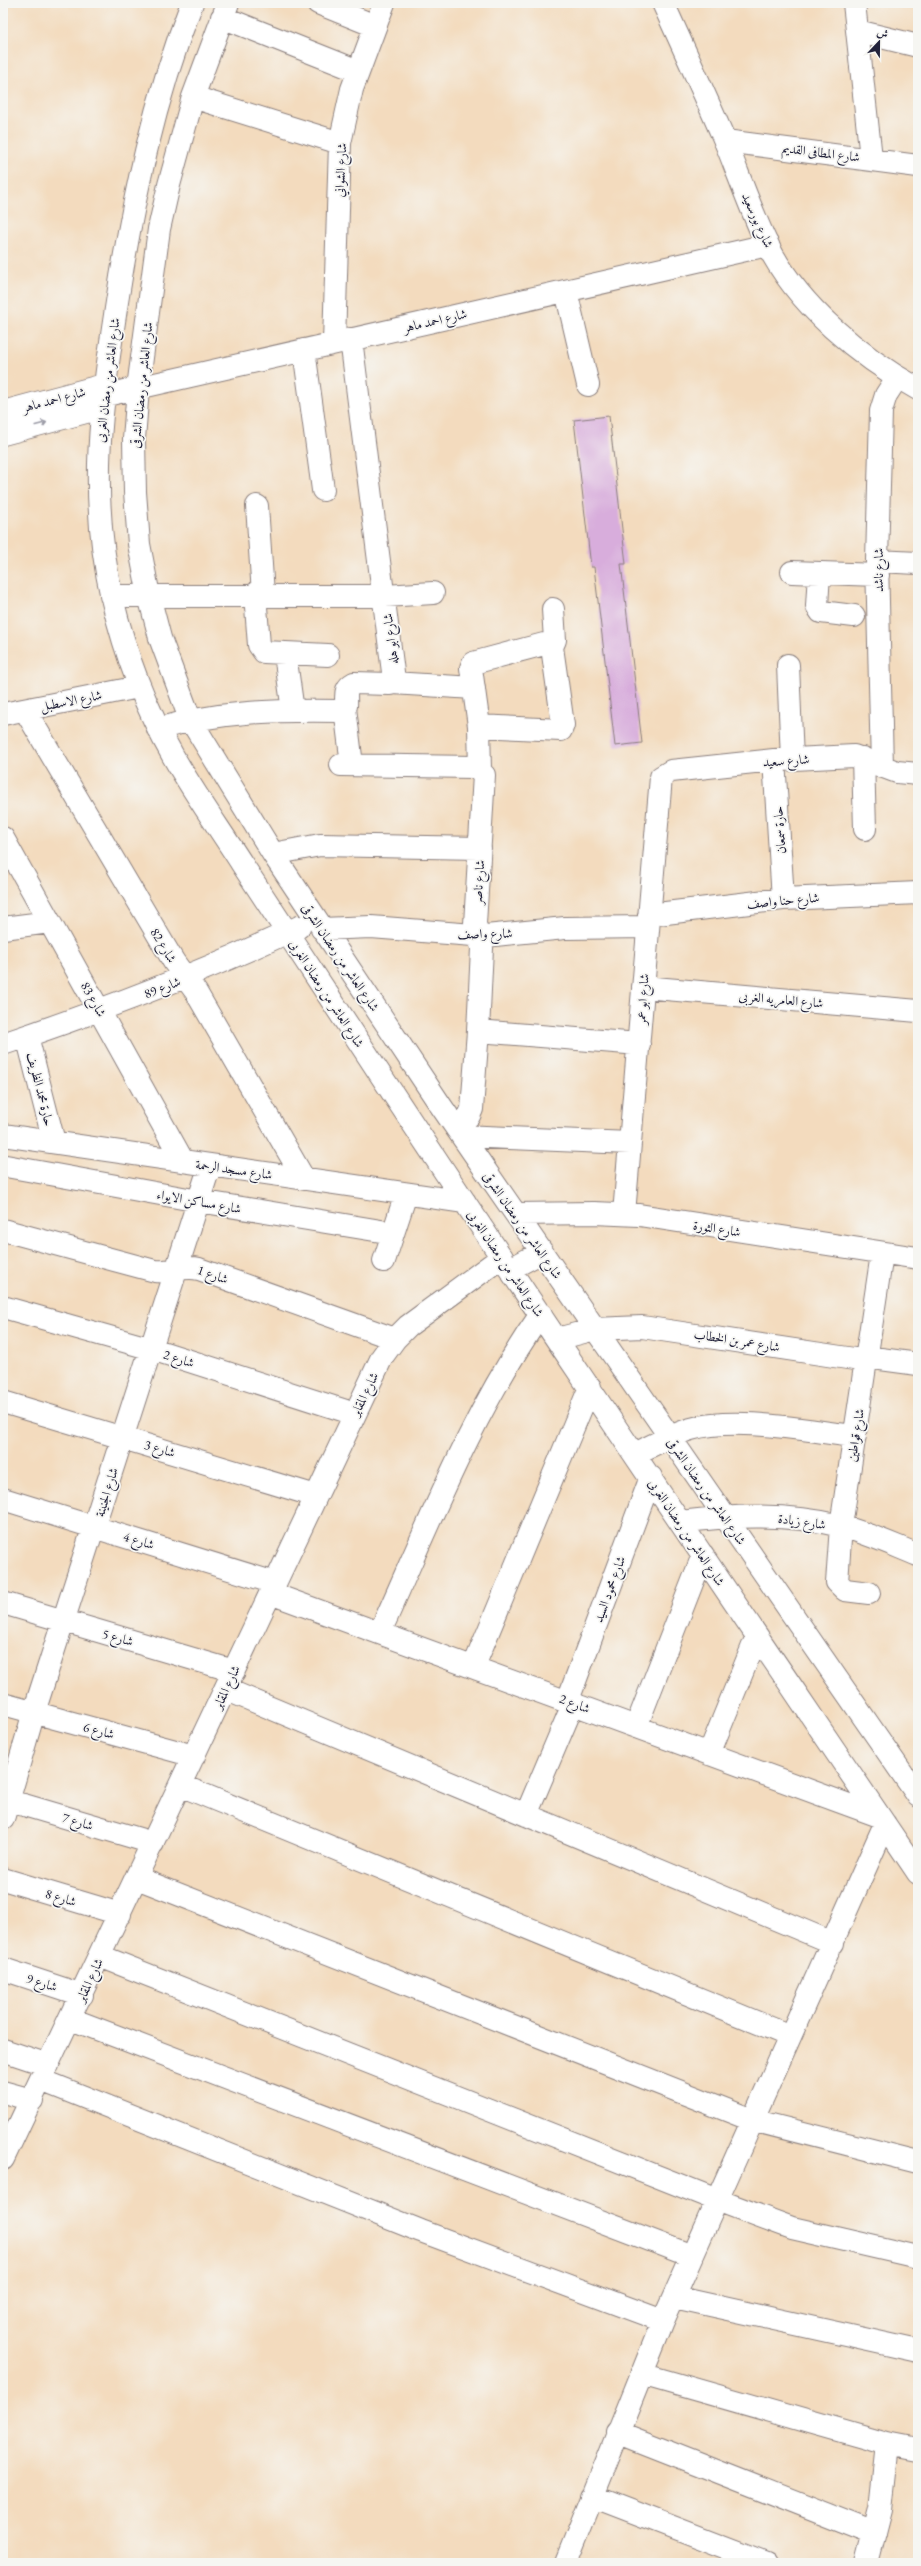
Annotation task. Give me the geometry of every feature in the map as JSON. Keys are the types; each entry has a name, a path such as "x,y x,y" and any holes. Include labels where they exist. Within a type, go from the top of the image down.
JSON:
{"street":[{"name":"شارع العاشر من رمضان الغربى","path":"192,3 160,95 137,182 102,396 98,455 98,502 103,549 112,596 124,642 140,687 158,729 175,760 413,1125 918,1873"},
{"path":"318,3 375,26"},
{"name":"شارع الشواني","path":"342,341 340,144 347,107 358,72 384,3"},
{"name":"شارع بورسعيد","path":"663,3 725,141 768,245 785,274 820,315 866,356 897,378 918,389"},
{"path":"854,3 871,158"},
{"path":"225,10 358,72"},
{"name":"شارع العاشر من رمضان الشرقى","path":"225,10 193,97 176,155 160,229 138,388 134,439 135,492 139,544 149,596 160,638 190,720 272,854 441,1106 918,1796"},
{"path":"857,32 918,46"},
{"path":"193,97 340,144"},
{"name":"شارع المطافى القديم","path":"725,141 871,158 918,166"},
{"name":"شارع احمد ماهر","path":"3,412 102,396 768,245"},
{"path":"566,291 588,385"},
{"name":"شارع ابو هله","path":"342,341 385,596 395,677 392,683 354,683 350,685 346,693 345,708"},
{"path":"304,350 323,490"},
{"name":"شارع ناشد","path":"882,767 878,568 881,411 886,395 897,378"},
{"name":"شارع احمد ماهر","path":"3,434 102,396"},
{"path":"257,506 261,648 268,653 328,655"},
{"path":"792,572 819,573 918,563"},
{"path":"819,573 817,606 821,612 854,616"},
{"path":"112,596 259,594 385,596 433,593"},
{"path":"479,726 561,730 563,725 552,647 555,640 553,609"},
{"name":"شارع ناصر","path":"459,1132 472,1109 482,948 475,924 485,780 480,770 479,726 471,668 474,661 544,644 552,647"},
{"path":"285,654 293,711"},
{"name":"حارة سمعان","path":"783,899 783,760 788,665"},
{"path":"392,683 474,688"},
{"name":"شارع الاسطبل","path":"3,714 140,687"},
{"path":"158,729 190,720 237,713 340,711 345,708 346,765 474,767 480,770"},
{"name":"شارع 82","path":"25,710 304,1179"},
{"path":"863,758 865,830"},
{"name":"شارع سعيد","path":"659,783 665,773 670,771 783,760 863,758 897,772 918,774"},
{"name":"شارع ابو عمر","path":"624,1214 659,783"},
{"name":"شارع 83","path":"3,838 183,1161"},
{"path":"272,854 320,845 480,848"},
{"name":"شارع حنا واصف","path":"648,921 783,899 918,893"},
{"name":"شارع واصف","path":"319,924 478,936 648,921"},
{"path":"3,928 50,922"},
{"name":"شارع 89","path":"3,1044 100,1011 185,978 287,932 319,924"},
{"name":"شارع العامريه الغربى","path":"643,987 918,1011"},
{"path":"478,1031 639,1044"},
{"name":"حارة محمد الظريف","path":"27,1036 54,1142"},
{"path":"413,1125 441,1106"},
{"path":"459,1132 630,1143"},
{"path":"4,1169 10,1136"},
{"name":"شارع مسجد الرحمة","path":"10,1136 465,1202"},
{"name":"شارع الجنينة","path":"5,1807 34,1712 96,1527 123,1436 210,1165"},
{"name":"شارع مساكن الايواء","path":"4,1169 393,1233"},
{"path":"384,1261 406,1194"},
{"name":"شارع الثورة","path":"516,1214 624,1214 882,1254 918,1258"},
{"name":"شارع 1","path":"3,1230 155,1272 191,1267 199,1269 395,1339"},
{"name":"شارع المقابر","path":"3,2159 71,2019 382,1357 395,1339 423,1314 506,1263 542,1252"},
{"name":"شارع قواطين","path":"869,1593 845,1590 839,1585 841,1526 882,1254"},
{"name":"شارع 2","path":"3,1307 152,1349 354,1414"},
{"path":"380,1632 481,1410 511,1356 541,1314"},
{"name":"شارع عمر بن الخطاب","path":"557,1338 596,1329 642,1327 664,1328 854,1359 866,1358 918,1364"},
{"path":"474,1666 590,1387"},
{"name":"شارع 3","path":"3,1402 123,1436 316,1496"},
{"path":"635,1454 670,1437 691,1429 726,1425 855,1436"},
{"name":"شارع محمود السيد","path":"526,1815 571,1701 650,1477"},
{"name":"شارع 4","path":"3,1499 96,1527 273,1588"},
{"name":"شارع زيادة","path":"680,1522 724,1516 786,1517 841,1526 918,1555"},
{"path":"636,1727 703,1555"},
{"name":"شارع 2","path":"273,1588 380,1632 571,1701 882,1820"},
{"name":"شارع 5","path":"3,1603 64,1621 229,1680 526,1815 833,1943"},
{"path":"709,1754 757,1636"},
{"name":"شارع 6","path":"3,1704 194,1756"},
{"path":"180,1785 790,2036"},
{"name":"شارع 7","path":"5,1807 24,1805 153,1843"},
{"path":"569,2562 592,2496 663,2321 716,2200 833,1943 882,1820"},
{"path":"137,1878 752,2120 918,2162"},
{"name":"شارع 8","path":"3,1879 120,1914"},
{"path":"100,1956 716,2200 792,2228 918,2257"},
{"name":"شارع 9","path":"3,1969 82,1995"},
{"path":"71,2019 692,2256"},
{"path":"3,2050 45,2073 421,2231 663,2321"},
{"path":"3,2092 32,2100"},
{"path":"674,2297 918,2351"},
{"path":"641,2374 887,2444 918,2450"},
{"path":"617,2432 874,2533"},
{"path":"866,2563 880,2509 887,2444"},
{"path":"592,2496 766,2563"}],"building":[{"path":"609,416 626,564 621,564 642,743 615,746 594,567 591,567 574,420"}]}
